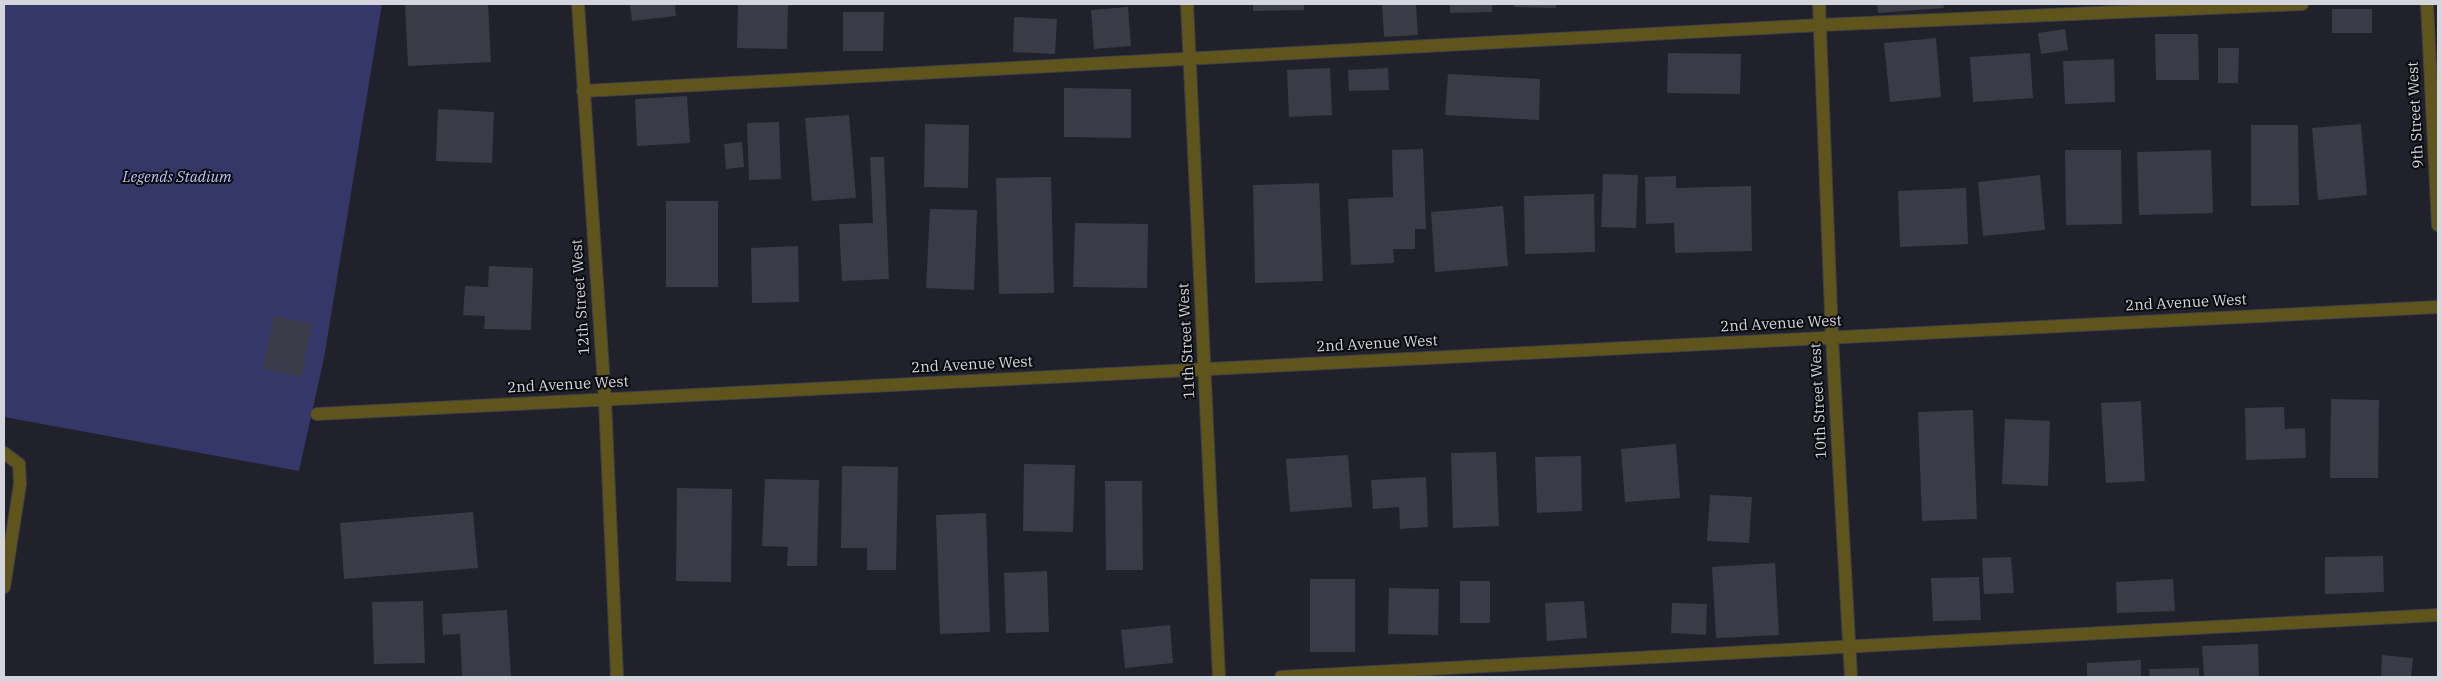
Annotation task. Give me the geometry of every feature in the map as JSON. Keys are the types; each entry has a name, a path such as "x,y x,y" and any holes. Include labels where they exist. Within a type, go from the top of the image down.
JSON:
{"street":[{"name":"12th Street West","path":"578,4 605,400 618,677"},
{"name":"11th Street West","path":"1187,4 1219,677"},
{"name":"10th Street West","path":"1819,4 1832,338 1851,677"},
{"path":"583,91 1820,26 2302,4"},
{"name":"9th Street West","path":"2427,4 2438,225"},
{"name":"2nd Avenue West","path":"317,414 2438,307"},
{"path":"4,453 19,464 20,484 4,587"},
{"path":"1281,677 1849,645 2438,615"}],"green space":[{"name":"Legends Stadium","path":"4,4 382,4 324,358 299,471 4,417"}],"building":[{"path":"405,4 488,4 491,62 408,66"},
{"path":"630,4 675,4 676,16 632,21"},
{"path":"738,4 788,4 787,49 737,48"},
{"path":"1253,4 1304,4 1304,10 1253,11"},
{"path":"1382,4 1416,4 1418,35 1384,37"},
{"path":"1450,4 1492,4 1492,12 1450,13"},
{"path":"1514,4 1556,4 1556,8 1514,7"},
{"path":"1877,4 1943,4 1944,8 1878,13"},
{"path":"1128,7 1131,46 1094,49 1091,10"},
{"path":"2332,9 2372,9 2372,33 2332,33"},
{"path":"843,12 884,12 883,51 843,51"},
{"path":"1014,17 1057,19 1055,54 1013,52"},
{"path":"2065,29 2068,50 2041,54 2038,33"},
{"path":"2155,34 2198,34 2199,80 2156,80"},
{"path":"1936,38 1941,97 1890,102 1884,43"},
{"path":"2218,48 2239,48 2238,83 2218,83"},
{"path":"1668,53 1741,54 1740,94 1667,93"},
{"path":"2030,53 2033,98 1973,102 1970,57"},
{"path":"2114,59 2115,102 2065,104 2063,61"},
{"path":"1330,68 1332,115 1289,117 1287,70"},
{"path":"1388,68 1389,90 1349,91 1348,70"},
{"path":"1448,74 1540,79 1539,120 1445,115"},
{"path":"1064,88 1131,89 1131,138 1064,137"},
{"path":"687,96 690,143 637,146 635,99"},
{"path":"438,109 494,112 492,163 436,161"},
{"path":"849,115 856,198 812,201 805,118"},
{"path":"779,122 781,179 749,180 747,123"},
{"path":"925,124 969,125 968,188 924,187"},
{"path":"2361,124 2367,195 2318,200 2312,128"},
{"path":"2251,125 2298,125 2299,205 2251,206"},
{"path":"742,142 744,167 726,169 724,144"},
{"path":"1423,149 1426,229 1415,229 1415,249 1393,249 1394,263 1351,265 1348,199 1393,197 1392,150"},
{"path":"2065,150 2121,150 2122,224 2066,225"},
{"path":"2211,150 2213,213 2139,215 2137,152"},
{"path":"870,157 884,157 889,279 842,281 839,224 873,223"},
{"path":"1603,174 1638,175 1636,228 1601,227"},
{"path":"2040,175 2045,230 1983,236 1978,182"},
{"path":"1676,176 1676,188 1751,186 1752,251 1675,253 1674,223 1646,224 1645,177"},
{"path":"1051,177 1054,293 999,294 996,178"},
{"path":"1319,183 1323,281 1255,283 1253,185"},
{"path":"1966,188 1968,244 1900,247 1898,191"},
{"path":"1594,194 1595,252 1525,254 1524,196"},
{"path":"666,201 718,201 718,287 666,287"},
{"path":"1503,206 1508,266 1435,272 1431,212"},
{"path":"930,209 977,210 974,290 926,288"},
{"path":"1075,223 1148,224 1147,288 1073,287"},
{"path":"798,246 799,302 752,303 751,248"},
{"path":"489,266 533,268 531,330 484,329 485,316 463,315 465,286 488,287"},
{"path":"274,316 312,324 301,377 263,369"},
{"path":"2331,399 2379,400 2378,478 2330,478"},
{"path":"2141,401 2145,481 2106,483 2101,403"},
{"path":"2284,407 2285,429 2305,428 2306,458 2246,460 2245,408"},
{"path":"1973,410 1977,519 1922,521 1918,412"},
{"path":"2005,419 2050,421 2048,486 2002,484"},
{"path":"1676,444 1680,498 1625,502 1621,449"},
{"path":"1496,452 1499,526 1453,528 1451,453"},
{"path":"1348,455 1352,507 1290,512 1286,459"},
{"path":"1581,456 1582,511 1537,513 1535,457"},
{"path":"1024,464 1075,465 1073,532 1023,531"},
{"path":"842,466 898,467 896,570 867,570 867,548 841,548"},
{"path":"1426,477 1428,527 1400,529 1399,507 1373,509 1371,480"},
{"path":"765,479 819,480 817,566 787,566 788,547 762,546"},
{"path":"1105,481 1142,481 1143,570 1106,570"},
{"path":"677,488 732,489 731,582 676,581"},
{"path":"1710,495 1752,497 1749,543 1707,541"},
{"path":"473,512 478,568 344,579 340,523"},
{"path":"986,513 990,632 940,634 936,515"},
{"path":"2383,556 2384,592 2325,594 2325,557"},
{"path":"2011,557 2014,593 1984,594 1982,558"},
{"path":"1775,563 1779,635 1716,638 1712,567"},
{"path":"1047,571 1049,632 1006,633 1004,573"},
{"path":"1979,577 1981,620 1933,621 1931,578"},
{"path":"1310,579 1355,579 1355,652 1310,652"},
{"path":"2173,579 2175,611 2117,613 2116,582"},
{"path":"1460,581 1490,581 1490,623 1460,623"},
{"path":"1389,588 1439,589 1438,635 1388,634"},
{"path":"423,601 425,663 374,664 372,602"},
{"path":"1584,601 1587,638 1547,641 1545,603"},
{"path":"1672,603 1707,604 1706,635 1671,633"},
{"path":"507,610 511,677 462,677 460,634 443,635 442,614"},
{"path":"1170,625 1173,663 1125,668 1121,630"},
{"path":"2258,644 2259,677 2204,677 2202,646"},
{"path":"2382,655 2413,658 2411,677 2381,677"},
{"path":"2141,660 2141,677 2087,677 2087,663"},
{"path":"2199,668 2199,677 2150,677 2149,669"}]}
